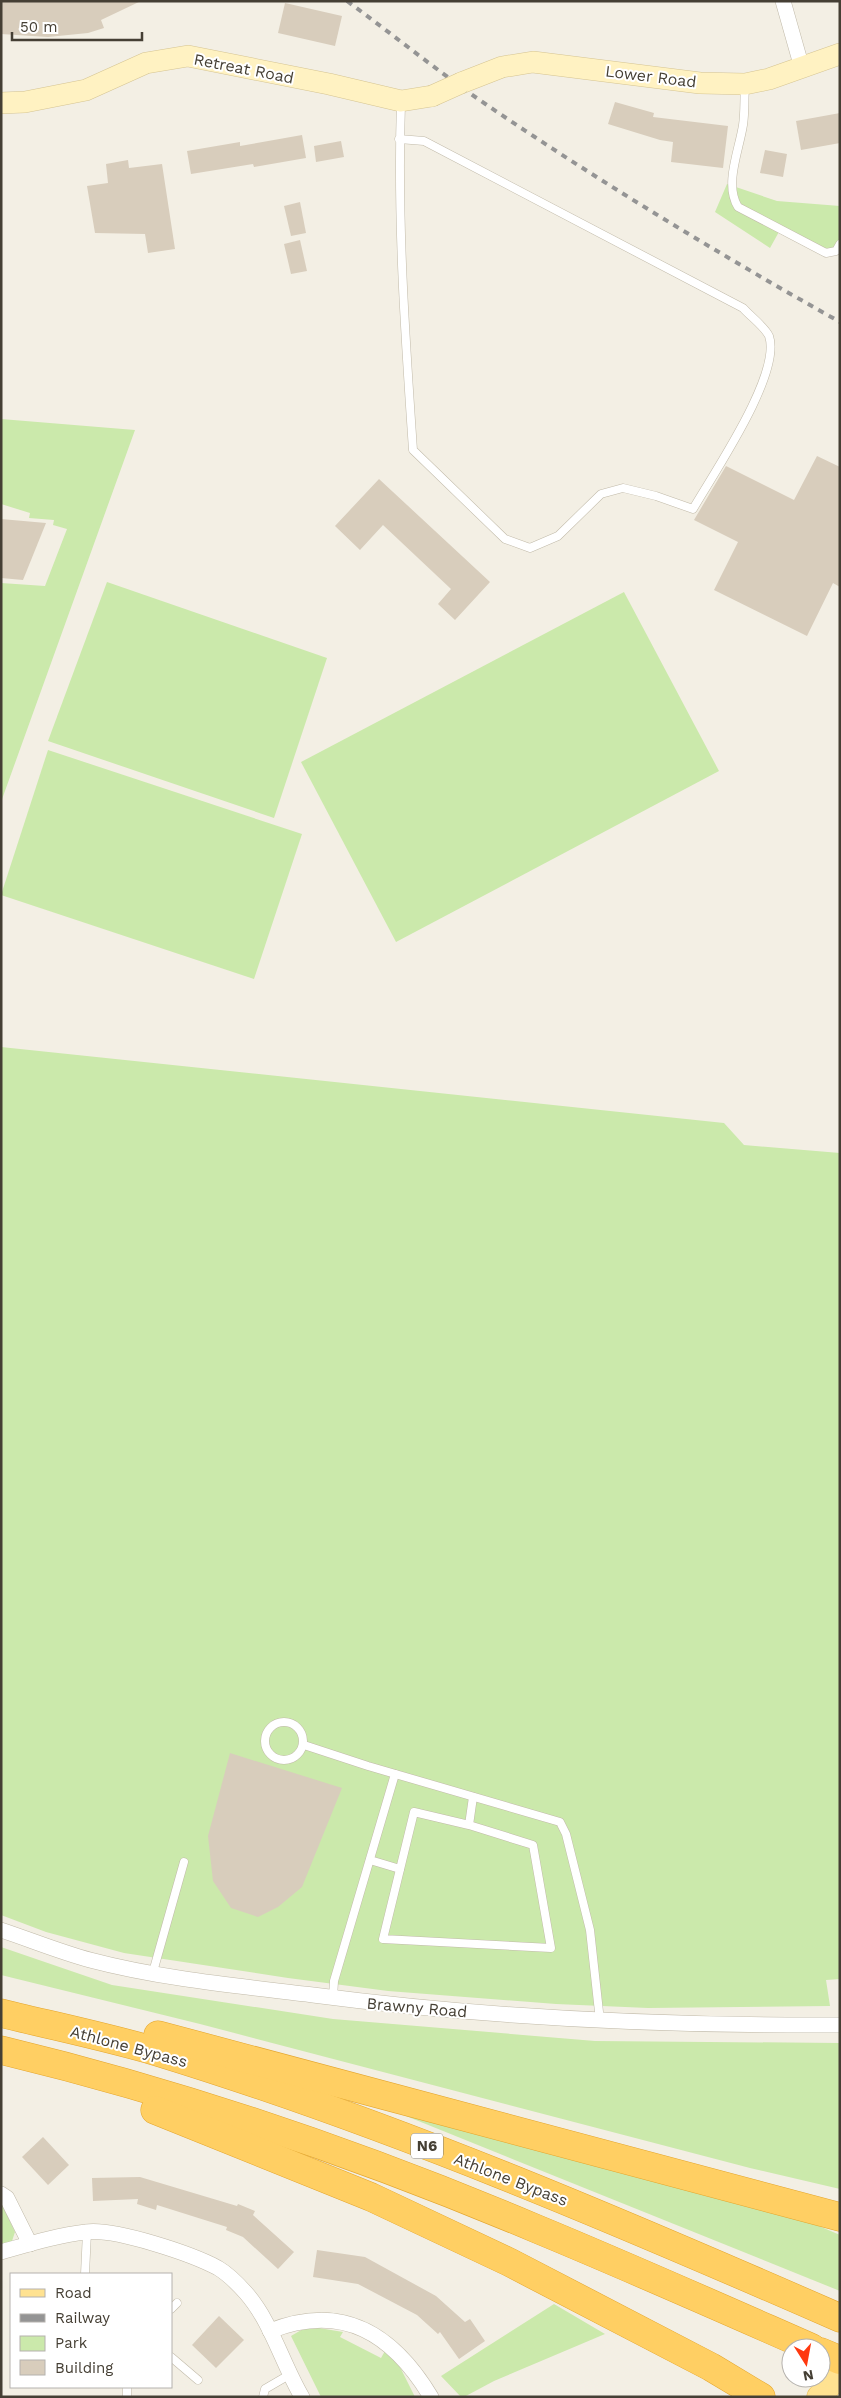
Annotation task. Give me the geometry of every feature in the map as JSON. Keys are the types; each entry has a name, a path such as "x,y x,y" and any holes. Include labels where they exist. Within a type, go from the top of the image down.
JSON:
{"highway":[{"name":"N6","path":"1,1998 282,2066 840,2216"},
{"name":"Athlone Bypass","path":"1,2013 156,2052 361,2120 600,2213 840,2318"},
{"name":"N6","path":"1,2050 53,2062 207,2108 343,2154 535,2228 789,2338"},
{"path":"1,2066 166,2113 371,2197 509,2262 711,2367 761,2397"}],"main road":[{"path":"820,2396 840,2374"}],"street":[{"path":"783,1 802,68"},
{"name":"Lower Road","path":"432,96 502,67 533,62 700,83 745,84 802,68 840,54"},
{"name":"Retreat Road","path":"1,103 25,102 86,90 146,63 188,56 329,84 401,101 432,96"},
{"name":"Brawny Road","path":"1,1930 72,1955 154,1972 397,2006 600,2021 710,2025 840,2025"},
{"path":"1,2194 7,2198 30,2244"},
{"path":"1,2252 87,2232 103,2232 140,2241 198,2259 219,2268 247,2294 270,2331 302,2397"},
{"path":"270,2331 306,2319 334,2321 360,2330 389,2344 400,2354 420,2379 431,2397"}],"lane":[{"path":"745,84 744,123 731,185 732,198 738,207 826,253 836,251 840,244"},
{"path":"399,139 424,140 743,308 768,336 770,361 753,406 693,509 656,496 623,488 600,494 558,536 530,548 505,539 413,450 398,194 399,139 401,101"},
{"path":"281,1722 290,1723 301,1731 304,1745 297,1755 291,1759 278,1758 272,1755 266,1747 267,1734 275,1724 281,1722"},
{"path":"304,1745 395,1774 560,1822 566,1834 590,1930 600,2021"},
{"path":"333,1998 334,1981 395,1774"},
{"path":"469,1825 473,1796"},
{"path":"414,1812 469,1825 533,1846 551,1948 383,1939 414,1812"},
{"path":"370,1860 400,1869"},
{"path":"154,1972 184,1862"},
{"path":"85,2273 87,2232"},
{"path":"172,2358 198,2380"},
{"path":"263,2397 265,2389 290,2375"}],"green space":[{"path":"727,184 777,201 840,206 840,244 826,253 780,230 770,248 715,212"},
{"path":"1,419 135,430 1,802 1,583 45,586 67,529 53,525 54,520 29,518 30,513 1,504"},
{"path":"107,582 327,658 274,818 48,741"},
{"path":"624,592 719,771 396,942 301,762"},
{"path":"48,750 302,834 254,979 1,895"},
{"path":"1,1047 724,1123 744,1145 840,1153 840,1979 826,1980 830,2006 648,2008 556,2004 388,1991 124,1953 46,1932 1,1915"},
{"path":"1,1947 112,1985 333,2019 595,2041 840,2043 840,2189 750,2168 200,2024 1,1975"},
{"path":"405,2114 812,2223 840,2235 840,2291 406,2116"},
{"path":"1,2202 15,2232 12,2241 1,2245"},
{"path":"554,2304 605,2334 494,2381 464,2397 461,2397 441,2376"},
{"path":"319,2328 343,2332 340,2337 381,2358 385,2351 398,2363 415,2397 321,2397 291,2336 303,2329"}],"building":[{"path":"1,1 141,1 101,20 104,28 88,33 48,37 1,34"},
{"path":"285,3 342,16 335,46 278,33"},
{"path":"615,102 654,113 653,117 728,126 723,168 671,162 673,142 660,140 608,124"},
{"path":"840,113 840,143 801,150 796,121"},
{"path":"302,135 306,158 254,167 253,164 191,174 187,151 240,142 240,146"},
{"path":"341,141 344,157 316,162 314,146"},
{"path":"765,150 787,154 783,177 760,173"},
{"path":"128,160 129,168 162,164 175,249 148,253 145,234 95,233 87,186 108,183 106,164"},
{"path":"300,202 306,233 291,236 284,206"},
{"path":"300,240 307,271 291,274 284,244"},
{"path":"817,456 840,467 840,587 833,583 807,636 714,590 738,542 694,520 726,466 794,500"},
{"path":"379,479 490,582 455,620 438,604 451,589 383,525 360,550 335,526"},
{"path":"1,519 46,523 23,580 1,578"},
{"path":"230,1753 342,1788 302,1887 278,1907 258,1917 231,1908 213,1881 208,1836"},
{"path":"43,2137 69,2165 48,2185 22,2157"},
{"path":"140,2177 237,2206 238,2204 255,2211 253,2215 294,2252 278,2269 243,2237 226,2230 227,2227 157,2205 156,2210 137,2204 138,2199 93,2201 92,2178"},
{"path":"317,2250 365,2257 436,2296 465,2322 470,2319 485,2341 459,2359 440,2332 438,2334 417,2315 358,2284 313,2277"},
{"path":"219,2316 244,2340 216,2368 192,2345"}],"railway":[{"path":"347,1 464,89 569,159 703,243 840,322"}]}
